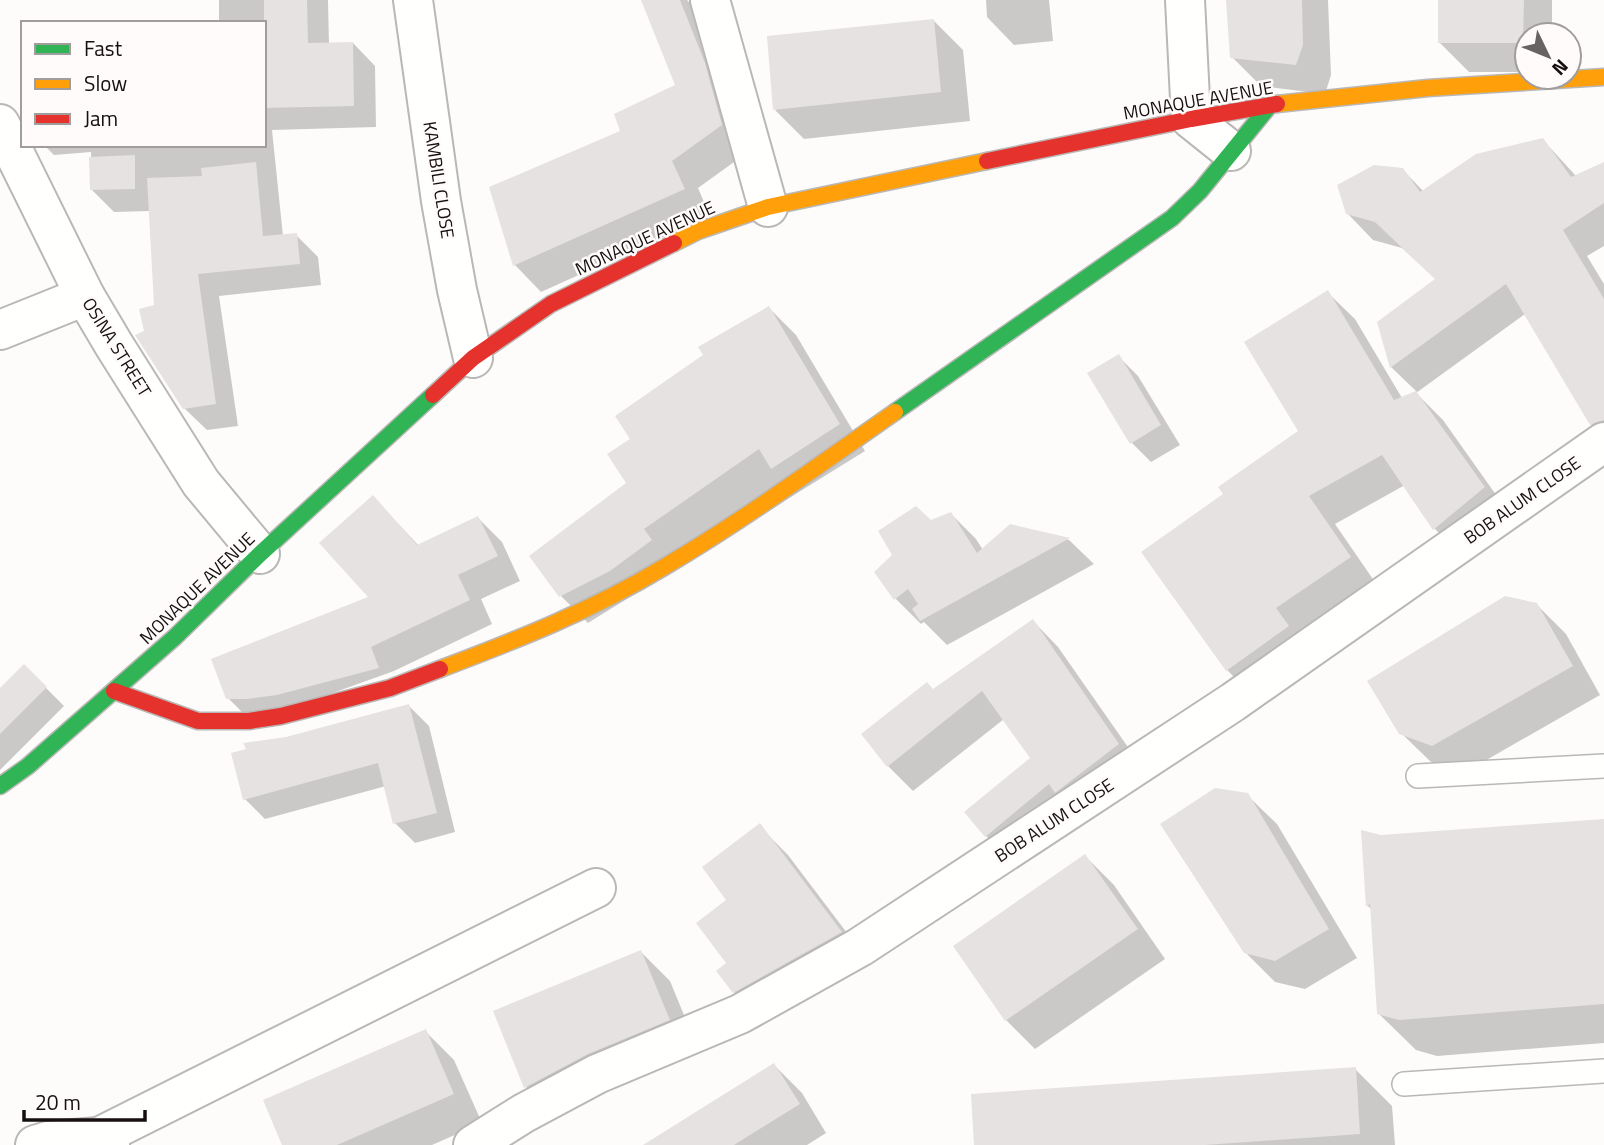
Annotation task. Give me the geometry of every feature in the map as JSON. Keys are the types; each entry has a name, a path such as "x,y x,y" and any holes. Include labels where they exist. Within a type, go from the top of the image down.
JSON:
{"street":[{"name":"KAMBILI CLOSE","path":"413,0 441,201 473,358"},
{"path":"710,0 768,207"},
{"path":"1185,0 1191,119 1231,151"},
{"name":"MONAQUE AVENUE","path":"0,786 28,766 176,637 260,554 473,358 551,304 698,231 768,207 1270,105 1428,88 1604,77"},
{"path":"114,691 198,720 249,721 281,716 390,688 543,631 663,568 789,486 1172,218 1200,191 1270,105"},
{"name":"OSINA STREET","path":"0,124 85,296 201,483 260,554"},
{"path":"0,330 85,296"},
{"name":"BOB ALUM CLOSE","path":"473,1145 597,1074 740,1014 860,947 1234,702 1604,442"},
{"path":"35,1145 48,1141 104,1141 596,888"}],"lane":[{"path":"1418,776 1604,766"},
{"path":"1404,1084 1604,1071"}],"building":[{"path":"264,0 307,0 308,43 353,42 354,106 266,108"},
{"path":"641,0 680,0 705,63 722,125 672,161 685,189 513,266 489,187 620,131 614,114 675,85"},
{"path":"1226,0 1302,0 1303,45 1296,65 1230,58"},
{"path":"1438,0 1524,0 1524,21 1513,21 1513,43 1438,43"},
{"path":"934,19 941,92 773,110 767,36"},
{"path":"1543,138 1571,177 1604,162 1604,203 1563,230 1604,299 1604,420 1590,425 1506,284 1390,368 1377,322 1435,279 1375,222 1346,214 1337,185 1374,165 1403,168 1420,192 1476,154"},
{"path":"135,155 135,189 90,190 89,157"},
{"path":"256,162 263,236 297,233 300,264 198,274 216,404 183,409 135,335 144,331 139,309 154,305 147,178 202,176 201,168"},
{"path":"1328,290 1394,400 1416,391 1485,487 1433,530 1382,455 1309,496 1351,557 1276,608 1289,626 1226,671 1141,552 1223,494 1218,487 1298,431 1244,342"},
{"path":"769,306 840,424 771,469 759,449 644,529 652,540 610,571 559,597 529,556 626,483 607,454 630,439 615,416 703,355 698,347"},
{"path":"1119,354 1161,425 1130,444 1087,373"},
{"path":"373,495 417,545 478,516 498,556 458,575 470,600 371,647 379,668 277,695 226,699 211,659 368,597 319,543"},
{"path":"916,506 931,520 951,512 977,553 1010,524 1070,538 920,621 912,609 918,604 908,589 894,600 874,572 892,555 878,531"},
{"path":"1505,596 1537,603 1573,666 1432,746 1399,734 1367,681"},
{"path":"1033,619 1119,744 1055,793 1049,784 985,837 964,812 1030,758 982,691 887,767 861,734 927,682 933,689"},
{"path":"24,664 47,687 0,734 0,688"},
{"path":"409,704 437,813 393,824 378,763 243,800 231,753 246,749 243,743 286,737"},
{"path":"1215,788 1248,793 1329,929 1275,961 1244,953 1160,824"},
{"path":"1604,819 1604,1004 1399,1020 1377,1014 1370,904 1366,907 1361,830 1381,835"},
{"path":"760,823 842,932 733,993 716,971 726,963 696,923 726,900 702,867"},
{"path":"1085,854 1138,929 1005,1021 953,946"},
{"path":"641,950 670,1020 588,1054 524,1088 493,1011"},
{"path":"426,1029 454,1094 337,1145 282,1145 263,1100"},
{"path":"774,1063 800,1104 734,1145 643,1145"},
{"path":"1356,1067 1360,1134 1205,1145 974,1145 971,1094"}],"traffic: fast":[{"path":"895,412 1172,218 1200,191 1270,105"},
{"path":"0,786 28,766 175,637 260,554 433,395"}],"traffic: slow":[{"path":"1277,104 1428,88 1604,77"},
{"path":"674,243 698,231 768,207 987,161"},
{"path":"440,669 554,623 637,583 752,511 895,412"}],"traffic: jam":[{"path":"987,161 1277,104"},
{"path":"433,395 473,358 551,304 674,243"},
{"path":"114,691 198,721 249,721 281,716 390,688 440,669"}]}
